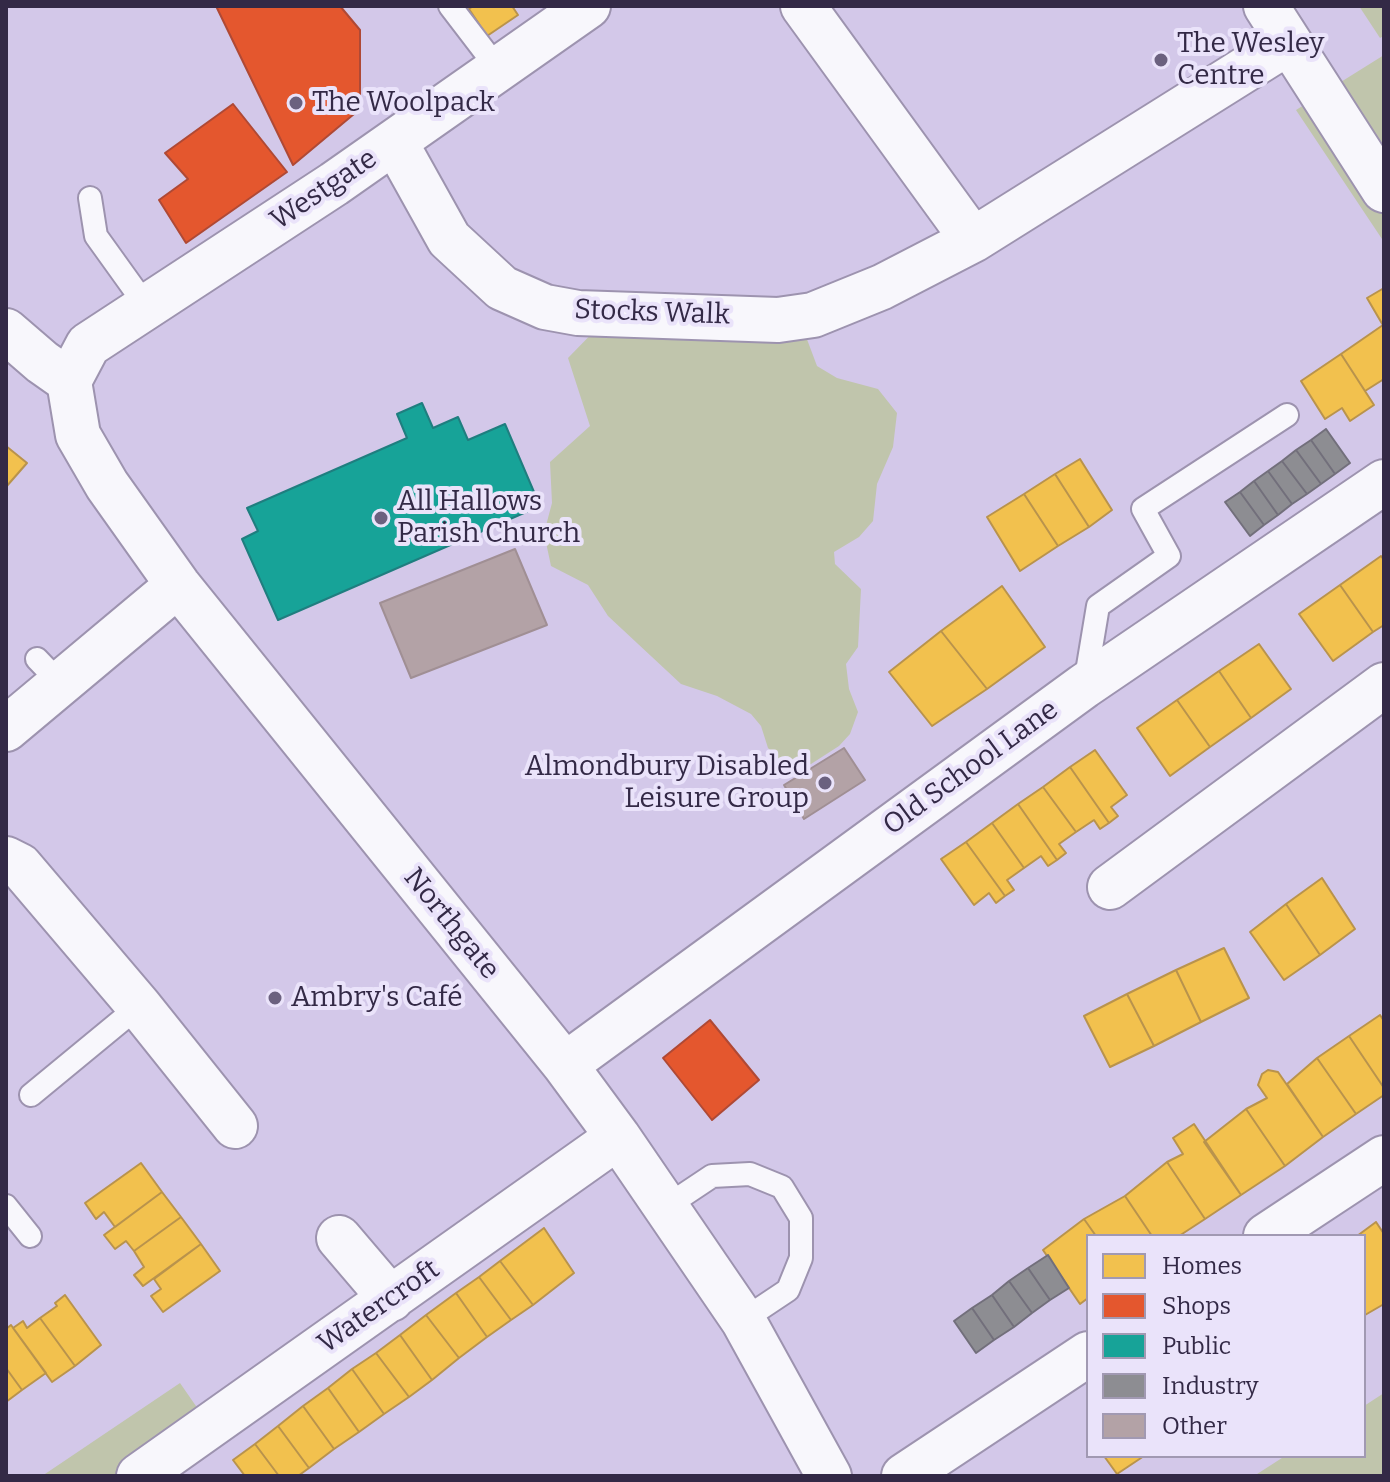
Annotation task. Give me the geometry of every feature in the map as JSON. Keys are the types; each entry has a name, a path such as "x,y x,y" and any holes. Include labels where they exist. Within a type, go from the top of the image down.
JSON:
{"street":[{"name":"Westgate","path":"69,381 88,345 395,142 588,6"},
{"path":"803,6 973,240"},
{"path":"1266,6 1384,190"},
{"name":"Stocks Walk","path":"395,142 449,239 502,288 545,307 578,313 778,320 813,315 882,287 973,240 1289,42"},
{"path":"6,331 69,381"},
{"name":"Northgate","path":"69,381 78,435 107,485 178,585 565,1065 618,1137 743,1320 829,1476"},
{"name":"Old School Lane","path":"565,1065 1084,686 1384,482"},
{"path":"6,729 48,671 178,585"},
{"path":"1110,887 1384,685"},
{"path":"6,859 20,866 139,1006 235,1126"},
{"name":"Watercroft","path":"139,1476 618,1137"},
{"path":"1269,1234 1384,1158"},
{"path":"339,1238 391,1299"},
{"path":"904,1476 1086,1355"}],"lane":[{"path":"450,6 499,70"},
{"path":"90,198 96,236 147,307"},
{"path":"1084,686 1098,606 1169,556 1143,509 1287,415"},
{"path":"31,1095 139,1006"},
{"path":"667,1206 712,1176 750,1174 782,1187 801,1218 801,1258 788,1290 743,1320"},
{"path":"6,1206 30,1236"}],"green space":[{"path":"1359,6 1384,6 1384,36 1380,38"},
{"path":"1384,55 1384,242 1296,110"},
{"path":"606,319 805,334 817,366 837,378 878,389 897,413 893,447 877,484 873,521 859,537 834,552 835,564 861,589 858,647 846,664 849,689 858,712 850,734 839,746 811,764 799,768 784,764 768,748 761,726 751,714 717,696 681,684 608,616 588,585 551,566 544,533 552,503 550,462 590,426 568,358"},
{"path":"180,1383 205,1419 121,1476 42,1476"},
{"path":"1384,1393 1384,1476 1254,1476 1282,1458 1366,1458 1366,1405"}],"building: Homes":[{"path":"473,6 512,6 518,15 487,36 469,9"},
{"path":"1384,288 1384,327 1367,298"},
{"path":"1383,325 1384,379 1365,391 1341,354"},
{"path":"1341,354 1374,405 1350,421 1342,408 1325,419 1301,381"},
{"path":"6,446 27,463 6,487"},
{"path":"1080,459 1112,510 1089,527 1055,474"},
{"path":"1055,474 1089,527 1058,546 1024,494"},
{"path":"1024,494 1058,546 1020,571 987,517"},
{"path":"1381,556 1384,560 1384,625 1373,632 1340,585"},
{"path":"1340,585 1373,632 1333,661 1299,614"},
{"path":"1002,586 1045,647 987,689 941,631"},
{"path":"941,631 987,689 932,726 889,672"},
{"path":"1259,644 1291,689 1251,718 1219,671"},
{"path":"1219,671 1251,718 1210,747 1177,700"},
{"path":"1177,700 1210,747 1170,776 1137,728"},
{"path":"1095,750 1127,795 1111,807 1118,816 1109,823 1070,767"},
{"path":"1070,767 1109,823 1100,829 1094,820 1076,832 1043,787"},
{"path":"1043,787 1076,832 1059,844 1066,853 1057,860 1018,804"},
{"path":"1018,804 1057,860 1048,866 1041,856 1024,868 992,823"},
{"path":"992,823 1024,868 1007,880 1014,890 1005,896 966,842"},
{"path":"966,842 1005,896 996,903 989,893 974,905 941,859"},
{"path":"1322,878 1355,929 1320,955 1286,904"},
{"path":"1286,904 1320,955 1284,980 1250,932"},
{"path":"1224,948 1249,998 1201,1022 1176,970"},
{"path":"1176,970 1201,1022 1154,1046 1127,994"},
{"path":"1127,994 1154,1046 1110,1067 1084,1016"},
{"path":"1380,1015 1384,1021 1384,1088 1349,1036"},
{"path":"1349,1036 1384,1088 1384,1095 1356,1114 1317,1058"},
{"path":"1317,1058 1356,1114 1323,1137 1287,1084"},
{"path":"1268,1070 1278,1072 1323,1137 1285,1166 1246,1109 1267,1098 1258,1085 1262,1074"},
{"path":"1246,1109 1285,1166 1241,1195 1204,1142"},
{"path":"1194,1124 1241,1195 1205,1219 1167,1162 1183,1154 1173,1138"},
{"path":"1167,1162 1205,1219 1182,1234 1151,1234 1125,1196"},
{"path":"141,1163 162,1192 115,1227 104,1212 96,1219 85,1203"},
{"path":"162,1192 181,1217 134,1251 126,1241 115,1249 104,1235"},
{"path":"1125,1196 1151,1234 1095,1234 1084,1219"},
{"path":"181,1217 201,1244 143,1286 134,1275 144,1267 134,1251"},
{"path":"1084,1219 1095,1234 1086,1234 1086,1300 1080,1304 1043,1250"},
{"path":"1376,1222 1384,1234 1384,1304 1366,1314 1366,1234 1360,1234"},
{"path":"544,1228 574,1273 533,1305 500,1261"},
{"path":"201,1244 220,1271 163,1312 151,1296 161,1289 154,1279"},
{"path":"500,1261 533,1305 511,1320 479,1277"},
{"path":"479,1277 511,1320 487,1337 456,1293"},
{"path":"456,1293 487,1337 459,1358 426,1315"},
{"path":"65,1295 101,1345 75,1366 40,1318 57,1306 55,1303"},
{"path":"426,1315 459,1358 432,1380 400,1335"},
{"path":"40,1318 75,1366 52,1382 13,1328 23,1321 27,1328"},
{"path":"11,1325 46,1373 22,1390 6,1368 6,1329"},
{"path":"400,1335 432,1380 409,1397 376,1353"},
{"path":"376,1353 409,1397 384,1414 352,1369"},
{"path":"6,1368 22,1390 6,1402"},
{"path":"352,1369 384,1414 359,1432 328,1388"},
{"path":"328,1388 359,1432 334,1449 303,1406"},
{"path":"303,1406 334,1449 309,1468 278,1426"},
{"path":"278,1426 309,1468 298,1476 279,1476 255,1444"},
{"path":"255,1444 279,1476 245,1476 233,1460"},
{"path":"1105,1458 1141,1458 1117,1474"}],"building: Shops":[{"path":"216,6 340,6 360,30 360,109 293,165"},
{"path":"233,104 287,172 186,243 159,200 188,179 165,153"},
{"path":"710,1020 759,1080 712,1120 663,1058"}],"building: Public":[{"name":"All Hallows Parish Church","path":"422,403 433,428 458,417 468,440 505,424 540,506 278,620 242,539 258,531 247,508 407,438 397,414"}],"building: Industry":[{"path":"1326,429 1350,463 1335,474 1311,440"},
{"path":"1311,440 1335,474 1321,484 1296,450"},
{"path":"1296,450 1321,484 1307,494 1282,461"},
{"path":"1282,461 1307,494 1292,504 1268,471"},
{"path":"1268,471 1292,504 1278,515 1254,481"},
{"path":"1254,481 1278,515 1264,525 1240,492"},
{"path":"1240,492 1264,525 1250,536 1225,502"},
{"path":"1048,1255 1069,1288 1050,1300 1028,1268"},
{"path":"1028,1268 1050,1300 1032,1313 1009,1281"},
{"path":"1009,1281 1032,1313 1014,1327 992,1295"},
{"path":"992,1295 1014,1327 994,1340 972,1308"},
{"path":"972,1308 994,1340 976,1353 954,1321"}],"building: Other":[{"path":"515,549 547,625 411,678 380,603"},
{"name":"Almondbury Disabled Leisure Group","path":"844,748 865,780 804,819 784,785"}],"place":[{"name":"The Wesley Centre","path":"1161,60"},
{"name":"The Woolpack","path":"296,103"},
{"name":"All Hallows Parish Church","path":"381,518"},
{"name":"Almondbury Disabled Leisure Group","path":"825,783"},
{"name":"Ambry's Café","path":"275,998"}]}
